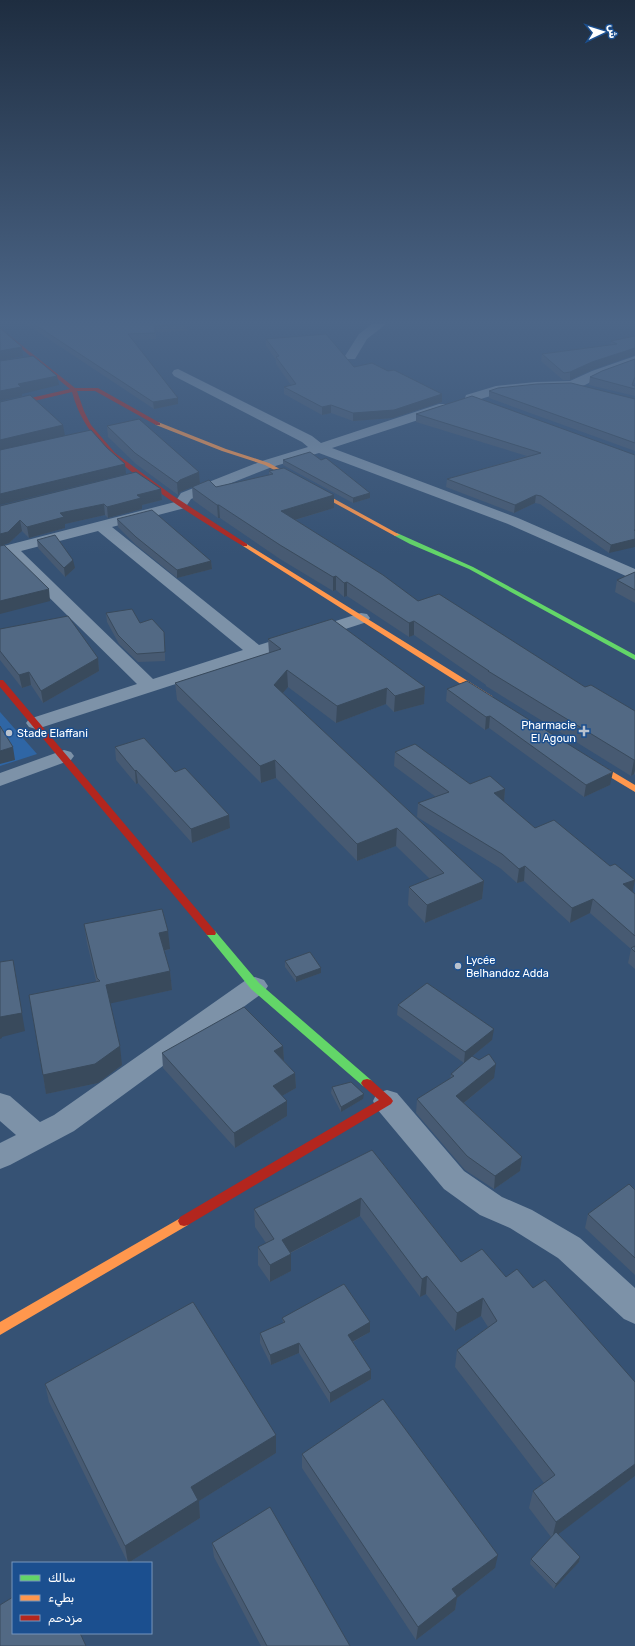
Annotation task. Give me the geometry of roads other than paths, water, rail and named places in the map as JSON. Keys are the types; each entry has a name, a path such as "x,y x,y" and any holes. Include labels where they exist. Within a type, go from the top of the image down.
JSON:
{"street":[{"path":"0,407 27,401"},
{"path":"76,401 102,443 118,459 141,476 180,504 495,702"},
{"path":"119,401 168,429 267,464 412,543 471,568 635,658"},
{"path":"232,401 307,439 319,448 513,521 635,575"},
{"path":"5,551 180,504 186,496 267,464 462,401"},
{"path":"479,401 493,406"},
{"path":"82,437 96,434"},
{"path":"126,480 141,476"},
{"path":"101,526 256,652"},
{"path":"5,551 150,686"},
{"path":"36,723 361,618"},
{"path":"0,682 64,756 255,986 387,1101 454,1180 491,1206 521,1219 569,1248 635,1309"},
{"path":"0,780 64,756"},
{"path":"582,756 635,789"},
{"path":"0,1157 64,1123 255,986"},
{"path":"0,1329 387,1101"},
{"path":"0,1104 37,1137"}],"place":[{"name":"Pharmacie El Agoun","path":"584,731"},
{"name":"Stade Elaffani","path":"9,733"},
{"name":"Lycée Belhandoz Adda","path":"458,966"}]}
